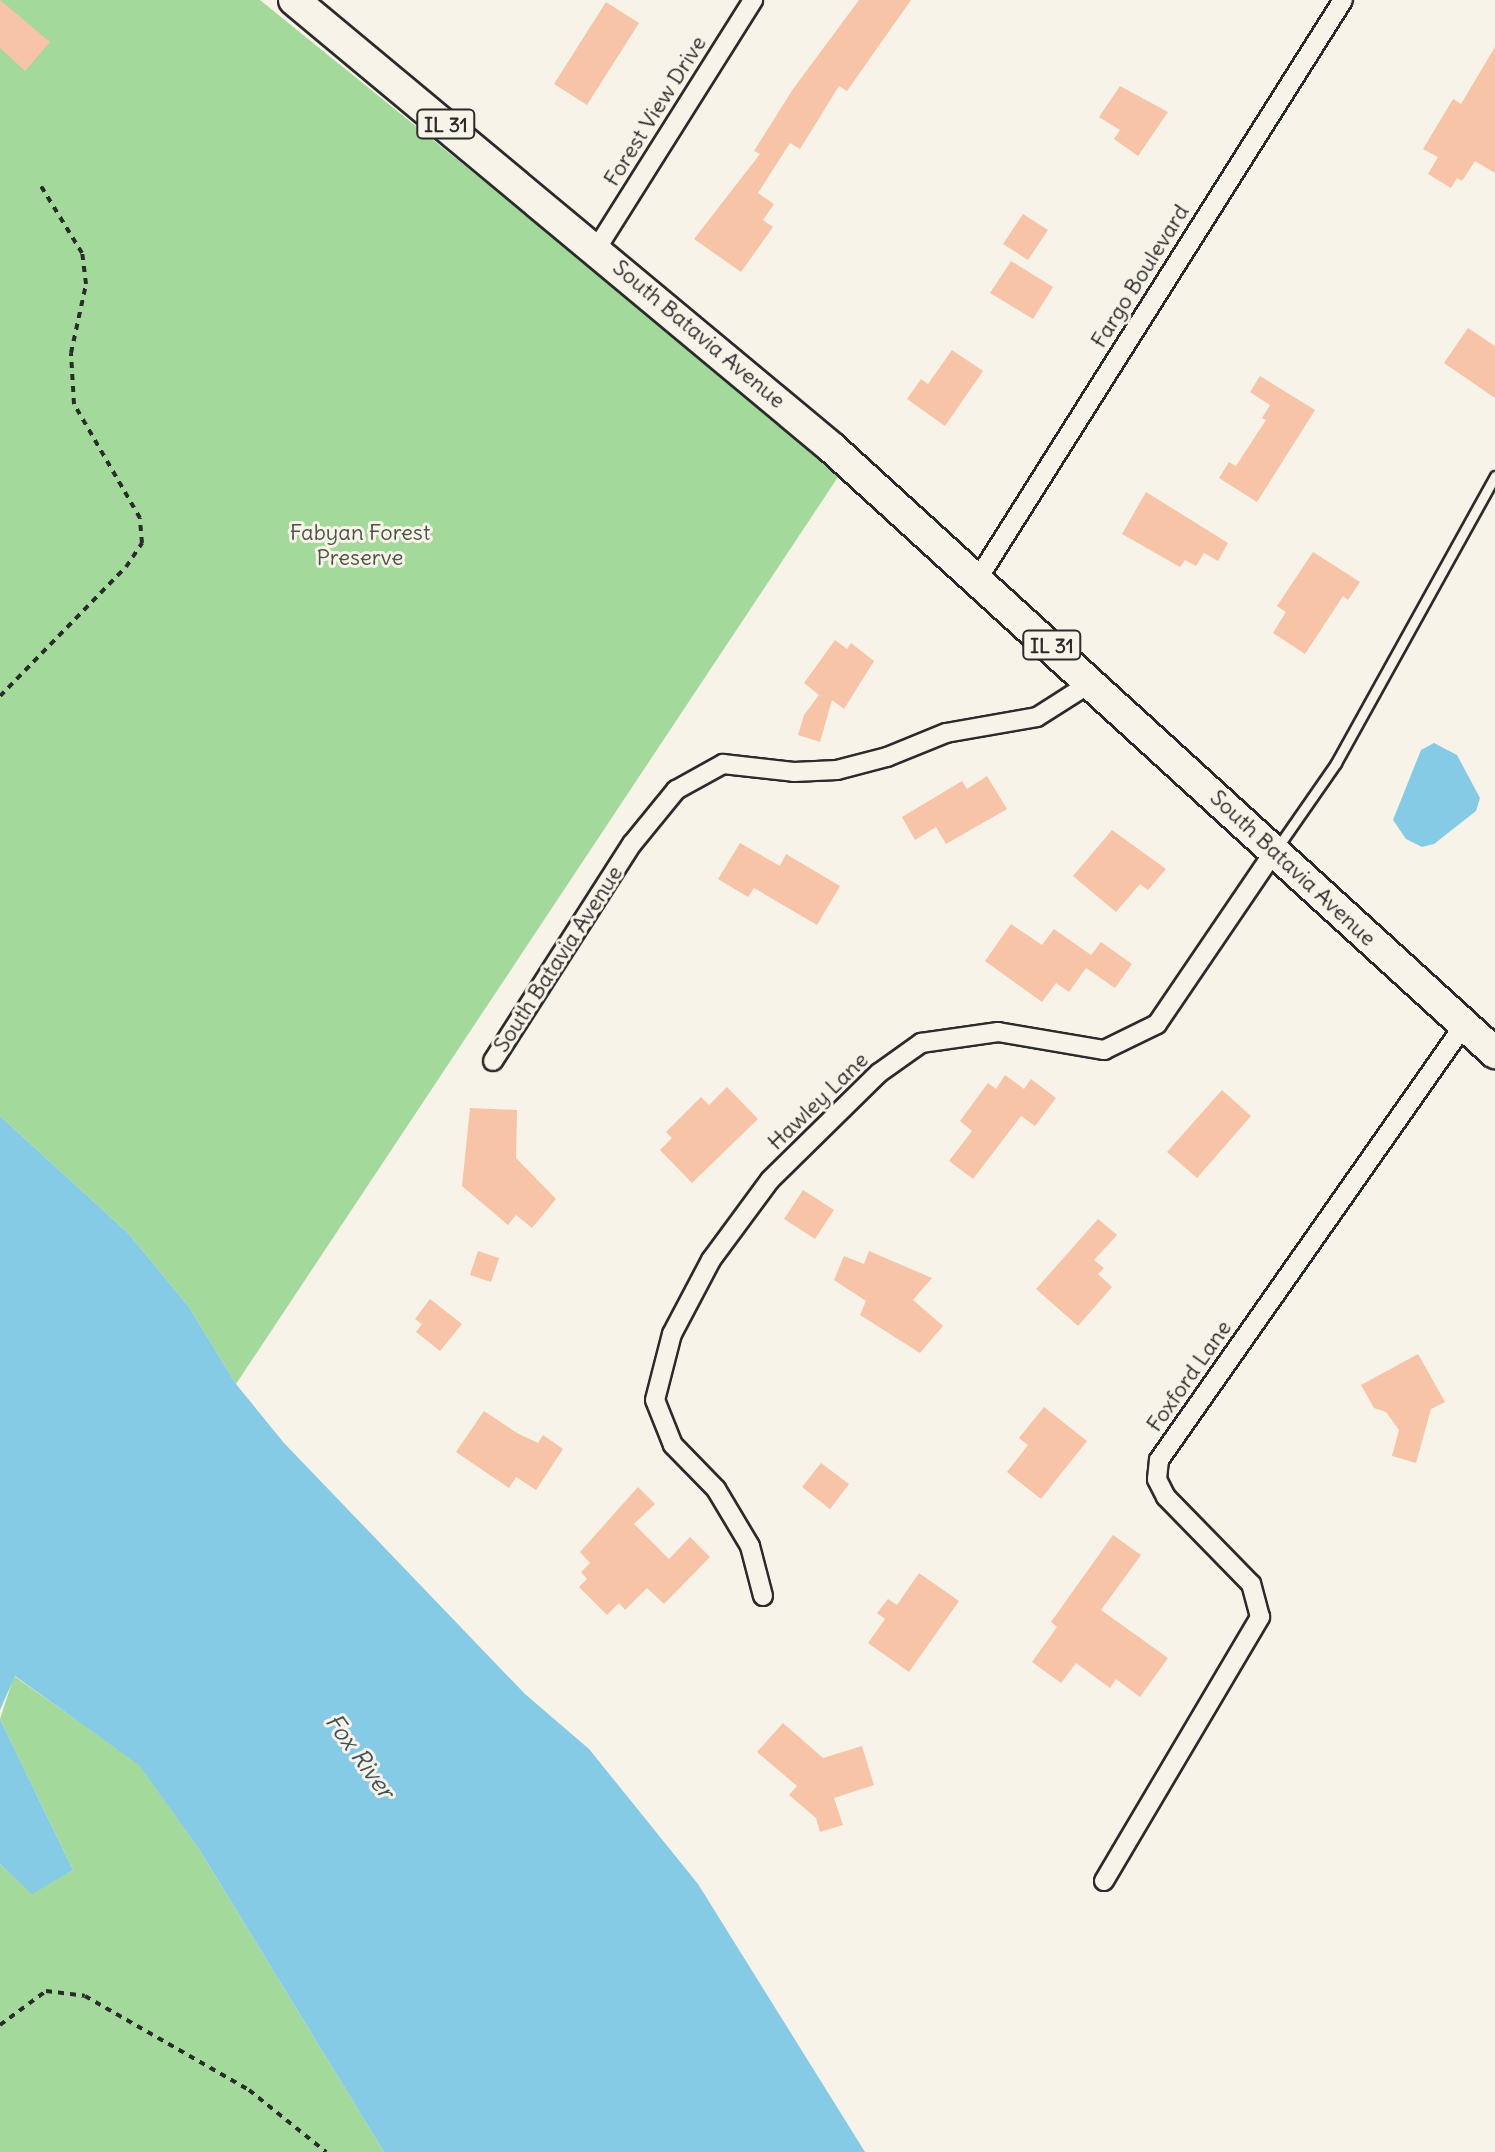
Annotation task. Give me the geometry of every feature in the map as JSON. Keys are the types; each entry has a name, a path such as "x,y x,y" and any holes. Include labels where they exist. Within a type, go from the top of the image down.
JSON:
{"main road":[{"name":"South Batavia Avenue","path":"294,0 597,248 979,577 1495,1053"}],"street":[{"name":"Forest View Drive","path":"597,248 753,0"},
{"name":"Fargo Boulevard","path":"979,577 1343,0"},
{"name":"South Batavia Avenue","path":"493,1061 632,844 676,790 723,764 794,772 837,770 887,757 946,733 1037,717 1092,682"},
{"name":"Hawley Lane","path":"763,1596 750,1546 716,1489 673,1445 655,1400 672,1334 711,1260 770,1180 879,1073 921,1043 998,1032 1104,1050 1157,1024 1274,852"},
{"name":"Foxford Lane","path":"1104,1881 1260,1617 1251,1584 1166,1497 1157,1479 1159,1460 1464,1025"}],"lane":[{"path":"1274,852 1303,818 1336,763 1495,476"}],"path":[{"path":"0,696 126,567 142,543 140,518 74,404 71,353 86,284 82,253 41,186"},
{"path":"0,2025 46,1991 85,1996 249,2090 326,2152"}],"green space":[{"name":"Fabyan Forest Preserve","path":"0,0 260,0 842,471 236,1384 189,1307 128,1233 0,1116"},
{"path":"14,1676 139,1764 199,1849 384,2152 0,2152 0,1864 32,1893 73,1870 0,1719"}],"water":[{"path":"1434,743 1457,755 1480,798 1476,811 1434,844 1422,847 1406,839 1393,820 1421,750"},
{"name":"Fox River","path":"0,1116 128,1233 189,1307 236,1384 284,1443 525,1694 589,1749 698,1884 865,2152 384,2152 199,1849 139,1765 15,1676 0,1710"},
{"path":"0,1719 73,1870 32,1894 0,1864"}],"building":[{"path":"0,0 50,42 25,71 0,48"},
{"path":"859,0 911,0 847,91 839,86 800,149 790,143 758,193 774,204 763,220 773,227 741,272 694,239 760,154 754,151 793,89"},
{"path":"606,2 639,23 587,105 554,84"},
{"path":"1495,47 1495,173 1475,161 1462,181 1457,178 1451,188 1428,174 1438,157 1423,149 1453,99 1461,104"},
{"path":"1120,86 1168,112 1138,156 1114,139 1120,130 1099,117"},
{"path":"1023,214 1048,230 1028,260 1003,244"},
{"path":"1011,261 1053,287 1033,319 990,293"},
{"path":"1468,328 1495,346 1495,398 1444,363"},
{"path":"952,350 983,371 945,426 907,399 921,379 928,384"},
{"path":"1260,376 1315,410 1257,502 1219,478 1229,462 1236,466 1266,420 1262,418 1270,405 1250,392"},
{"path":"1146,492 1228,543 1218,561 1204,553 1196,566 1185,560 1180,567 1122,534"},
{"path":"1313,552 1360,582 1348,600 1343,596 1305,654 1273,633 1286,612 1277,606"},
{"path":"835,640 847,649 851,643 874,661 844,709 832,700 820,742 798,735 804,715 819,695 804,683"},
{"path":"987,776 1007,809 946,844 936,827 915,840 902,817 962,781 967,789"},
{"path":"1112,830 1166,869 1148,890 1140,884 1116,912 1073,876"},
{"path":"740,843 780,866 786,854 840,886 817,925 754,888 748,897 718,879"},
{"path":"1011,924 1042,945 1054,929 1091,955 1101,942 1132,964 1115,988 1086,968 1069,992 1056,983 1042,1002 985,961"},
{"path":"1005,1075 1024,1089 1031,1079 1056,1098 1035,1126 1021,1116 973,1179 949,1161 972,1131 960,1121 988,1083 996,1089"},
{"path":"727,1087 758,1119 692,1183 660,1150 672,1138 666,1132 701,1097 709,1105"},
{"path":"1222,1090 1251,1116 1197,1178 1167,1152"},
{"path":"470,1108 517,1110 516,1158 556,1199 532,1228 516,1215 508,1225 462,1186"},
{"path":"803,1190 834,1210 815,1239 784,1219"},
{"path":"1098,1219 1117,1235 1094,1260 1104,1268 1098,1274 1112,1287 1078,1326 1036,1289"},
{"path":"478,1251 499,1258 491,1282 470,1275"},
{"path":"869,1251 932,1278 913,1300 943,1326 920,1353 860,1315 866,1301 834,1280 844,1256 864,1264"},
{"path":"430,1299 462,1324 440,1351 416,1332 422,1324 415,1319"},
{"path":"1418,1354 1445,1402 1431,1409 1416,1463 1392,1456 1399,1430 1386,1412 1374,1408 1361,1385"},
{"path":"1044,1407 1087,1441 1041,1499 1007,1472 1028,1445 1019,1438"},
{"path":"484,1411 517,1433 538,1443 543,1435 563,1449 536,1490 516,1477 509,1488 456,1452"},
{"path":"821,1463 849,1484 830,1509 802,1487"},
{"path":"638,1487 655,1504 634,1524 669,1559 690,1537 710,1557 664,1604 647,1588 625,1610 619,1603 607,1615 579,1587 587,1579 581,1572 590,1563 580,1552"},
{"path":"1113,1535 1141,1555 1101,1610 1168,1658 1140,1697 1116,1679 1110,1688 1076,1663 1061,1683 1032,1662 1057,1627 1051,1622"},
{"path":"919,1573 959,1601 909,1672 868,1643 885,1619 877,1613 888,1599 897,1605"},
{"path":"783,1723 823,1758 862,1746 874,1785 834,1798 843,1825 820,1832 816,1818 789,1795 797,1786 757,1752"}]}
